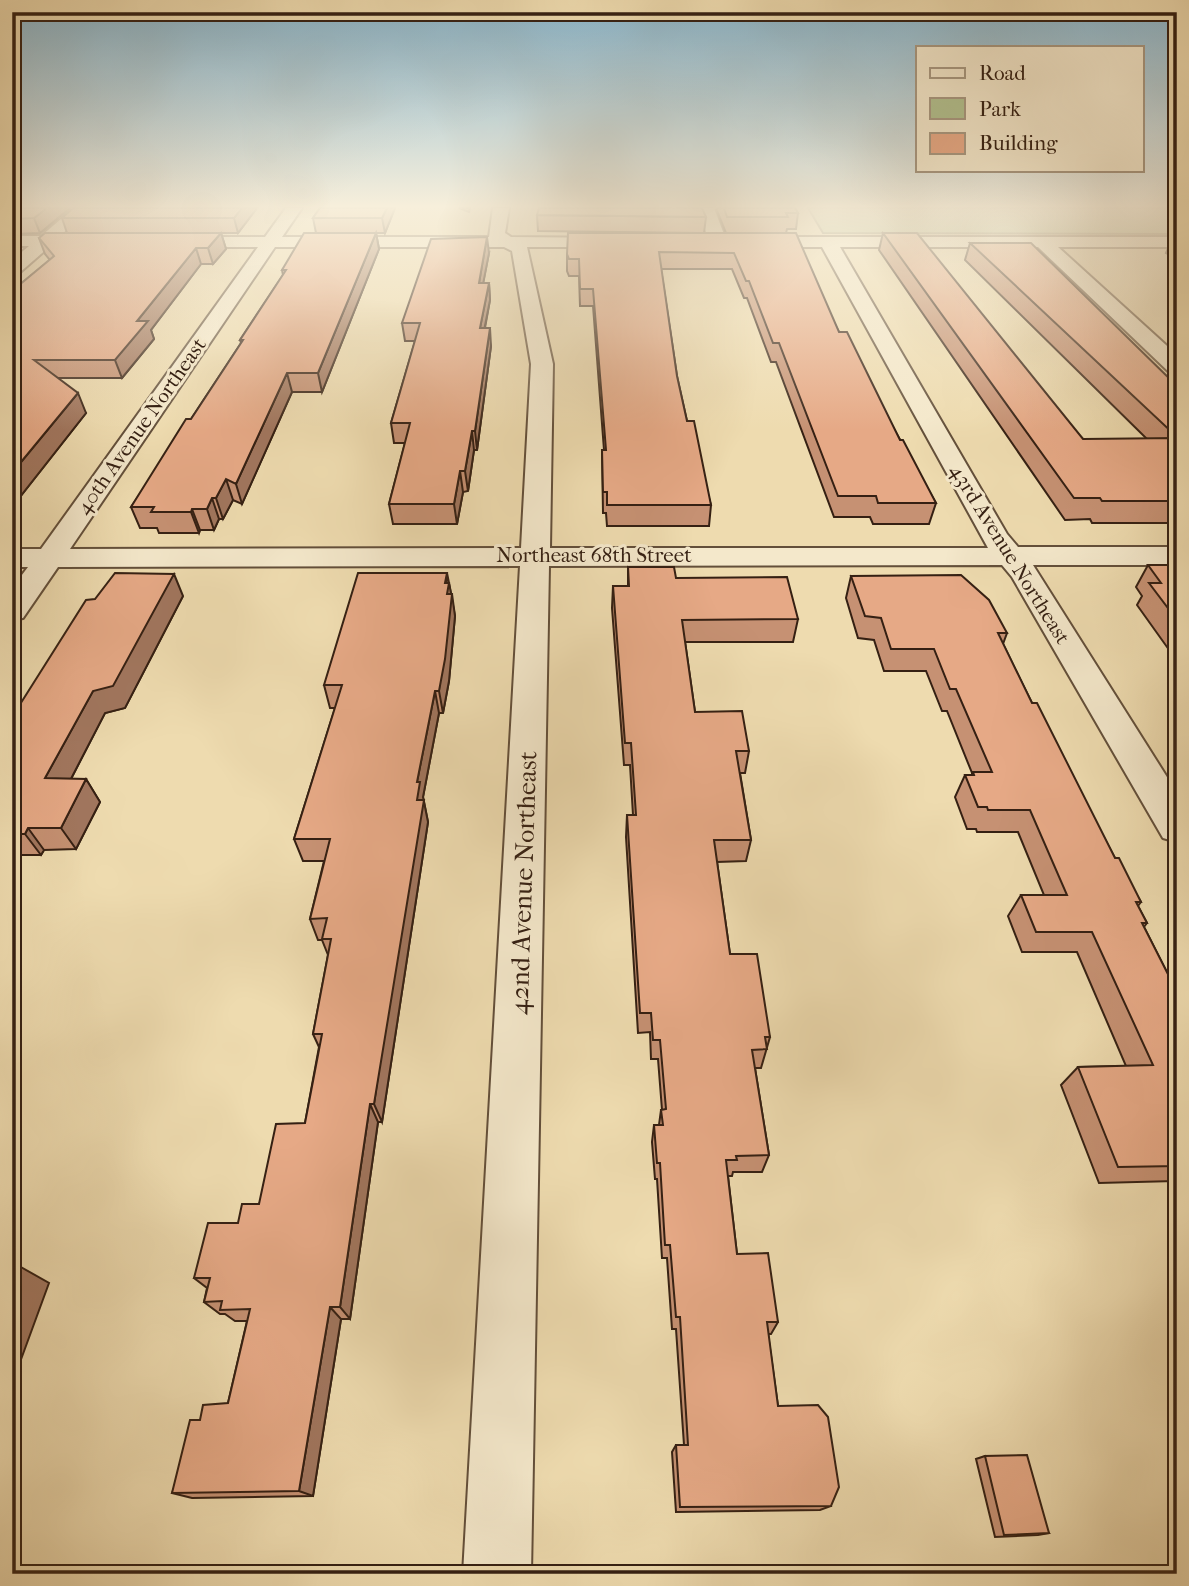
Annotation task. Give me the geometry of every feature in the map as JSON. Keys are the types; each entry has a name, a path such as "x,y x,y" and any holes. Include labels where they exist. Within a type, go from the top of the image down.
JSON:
{"street":[{"name":"40th Avenue Northeast","path":"12,611 242,282"},
{"name":"42nd Avenue Northeast","path":"496,1574 542,364 526,282"},
{"name":"43rd Avenue Northeast","path":"851,282 995,538 1025,574 1177,827"},
{"path":"1085,282 1177,367"},
{"name":"Northeast 68th Street","path":"12,558 535,555 1177,556"}],"building":[{"path":"23,282 169,282 137,321 148,321 115,360 34,360 78,393 12,473 12,397 20,389 12,382 12,291"},
{"path":"278,282 356,282 318,373 287,373 236,484 226,479 207,509 192,509 191,512 151,512 154,507 131,507 186,419 191,419 243,340 240,340"},
{"path":"416,282 489,283 480,328 490,328 475,431 472,431 465,471 460,471 454,504 389,504 410,423 391,423 420,323 402,323"},
{"path":"580,282 663,282 677,376 687,421 694,421 711,505 607,505 607,492 603,492 602,450 606,450 593,289 580,289"},
{"path":"749,282 817,282 839,332 847,332 900,440 903,440 936,503 878,503 876,496 838,496 779,343 773,343"},
{"path":"918,282 956,282 1083,439 1177,438 1177,501 1102,501 1100,498 1074,498"},
{"path":"1012,282 1071,282 1177,386 1177,437"},
{"path":"1148,565 1177,565 1177,620 1149,583 1161,583"},
{"path":"628,567 674,567 676,578 787,577 798,619 682,620 695,712 742,711 749,751 736,751 751,840 714,840 730,954 757,954 770,1037 765,1037 767,1049 752,1050 769,1155 736,1156 737,1160 726,1160 737,1254 768,1253 778,1322 767,1322 778,1406 818,1405 828,1417 839,1487 831,1506 680,1507 676,1445 688,1445 680,1317 676,1317 670,1245 665,1245 660,1163 657,1163 654,1125 663,1125 661,1110 666,1109 660,1040 653,1040 651,1013 640,1013 627,815 636,815 631,743 625,743 613,586 629,586"},
{"path":"115,573 174,574 113,686 93,691 45,778 86,779 61,828 28,828 25,834 12,834 12,717 86,600 95,599"},
{"path":"358,573 447,573 447,594 452,594 445,659 439,691 435,691 417,782 420,782 417,800 424,800 374,1104 370,1104 340,1307 330,1307 299,1491 172,1493 190,1420 200,1420 203,1405 228,1403 250,1309 220,1310 222,1301 204,1302 210,1278 194,1278 208,1223 238,1223 242,1204 259,1204 276,1124 305,1123 322,1034 313,1034 331,939 322,939 327,918 310,919 330,839 294,839 342,685 324,685"},
{"path":"961,575 989,600 1007,633 998,633 1032,703 1037,703 1115,858 1119,858 1141,902 1136,902 1147,923 1142,923 1177,992 1177,1166 1118,1167 1078,1067 1153,1065 1092,932 1036,932 1021,895 1067,895 1030,810 988,810 987,807 978,807 965,775 992,772 956,689 950,689 934,649 891,649 881,618 865,616 851,576"},
{"path":"1027,1455 1049,1533 1004,1535 985,1456"},
{"path":"292,1571 292,1574 222,1574"}]}
